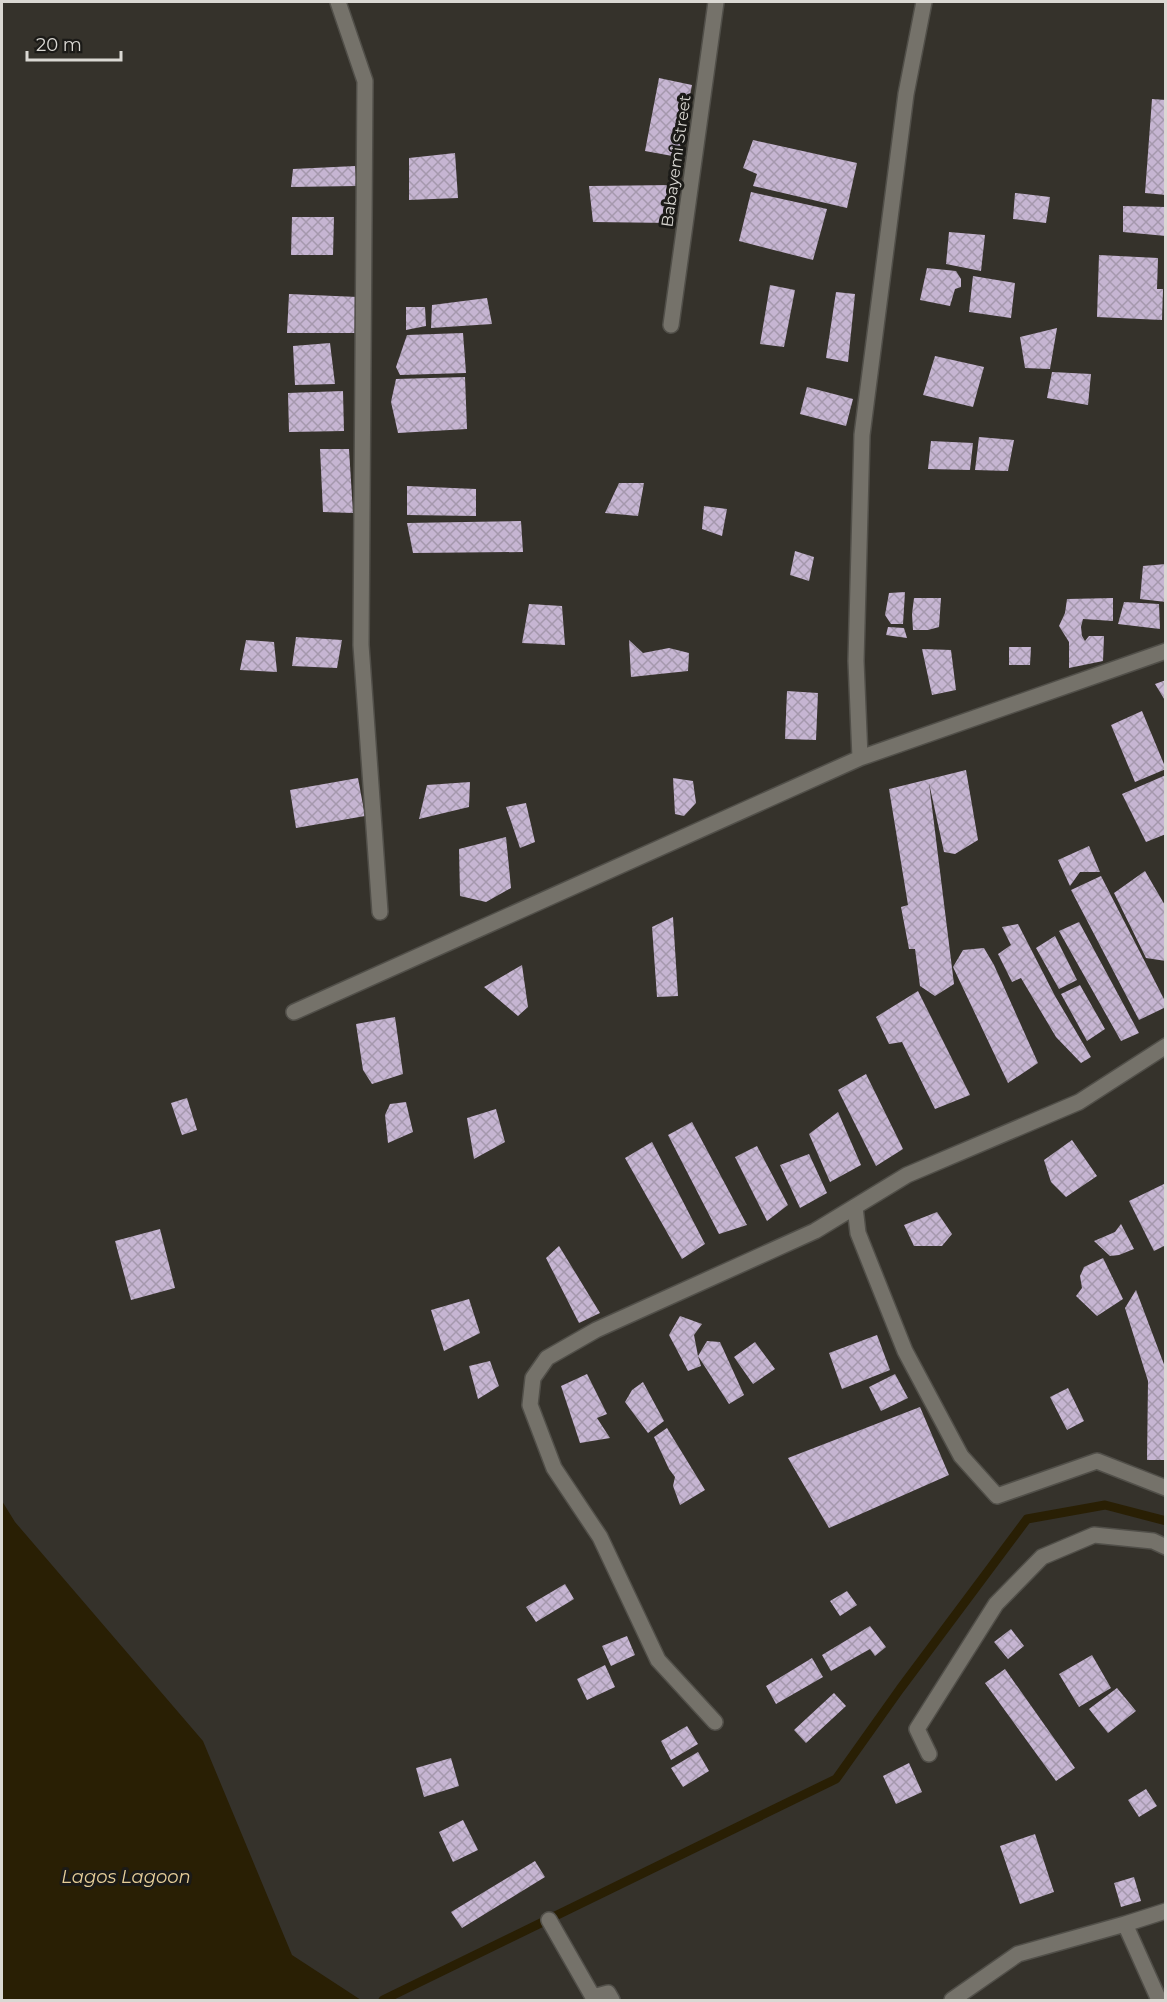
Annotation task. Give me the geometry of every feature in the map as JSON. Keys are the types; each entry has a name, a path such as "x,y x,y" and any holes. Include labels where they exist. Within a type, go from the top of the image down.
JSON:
{"street":[{"path":"338,2 366,81 361,645 380,912"},
{"name":"Babayemi Street","path":"670,325 716,2"},
{"path":"860,758 856,661 862,435 906,94 924,2"},
{"path":"294,1012 860,758 1166,651"},
{"path":"715,1722 658,1660 600,1537 554,1468 530,1405 533,1378 547,1358 596,1330 815,1231 907,1175 1079,1102 1166,1046"},
{"path":"855,1207 858,1233 905,1351 961,1456 997,1496 1097,1461 1166,1488"},
{"path":"928,1754 917,1729 996,1604 1042,1557 1094,1535 1153,1541 1166,1547"},
{"path":"952,2001 1018,1954 1166,1911"},
{"path":"549,1920 593,1997 608,1993 612,2001"},
{"path":"1125,1924 1159,2001"}],"water":[{"name":"Lagos Lagoon","path":"2,1501 15,1522 203,1741 292,1955 361,2000 2,2000"}],"building":[{"path":"659,78 692,85 678,157 645,151"},
{"path":"1152,99 1166,100 1166,195 1145,193"},
{"path":"753,140 857,163 847,208 753,186 757,174 743,168"},
{"path":"455,153 458,198 409,200 409,158"},
{"path":"355,166 357,186 291,187 293,169"},
{"path":"673,185 671,223 593,222 589,186"},
{"path":"751,192 827,209 813,260 739,241"},
{"path":"1015,193 1050,197 1046,223 1013,219"},
{"path":"1123,206 1166,207 1166,236 1123,232"},
{"path":"292,217 334,217 333,255 291,255"},
{"path":"949,232 985,235 981,271 946,264"},
{"path":"1099,255 1158,258 1157,289 1163,289 1162,320 1097,317"},
{"path":"927,268 956,271 961,279 961,287 955,289 950,306 920,300"},
{"path":"973,276 1015,283 1011,318 969,312"},
{"path":"770,285 795,290 784,347 760,344"},
{"path":"836,292 855,294 848,362 826,358"},
{"path":"289,294 358,297 356,333 287,333"},
{"path":"487,298 492,324 431,328 432,305"},
{"path":"406,307 425,307 426,326 406,330"},
{"path":"1057,328 1050,369 1025,368 1020,337"},
{"path":"463,333 466,373 400,375 396,367 407,335"},
{"path":"330,343 335,384 295,385 293,346"},
{"path":"935,356 984,367 973,407 923,395"},
{"path":"1052,372 1091,374 1088,405 1047,398"},
{"path":"465,377 467,429 398,433 391,402 396,379"},
{"path":"807,387 853,399 846,426 800,414"},
{"path":"343,391 344,431 289,432 288,393"},
{"path":"979,437 1014,440 1008,471 975,470"},
{"path":"931,441 973,443 970,470 928,469"},
{"path":"320,449 349,449 353,513 323,512"},
{"path":"619,483 644,483 638,516 605,513"},
{"path":"407,486 476,489 476,516 407,515"},
{"path":"704,506 727,509 722,536 702,529"},
{"path":"521,521 523,552 413,553 407,523"},
{"path":"795,551 814,557 809,581 790,575"},
{"path":"1166,564 1166,602 1140,599 1143,566"},
{"path":"905,592 903,624 891,624 885,615 889,593"},
{"path":"914,598 941,598 939,627 913,630"},
{"path":"1113,598 1113,621 1083,619 1081,627 1085,641 1089,636 1104,636 1103,661 1069,668 1069,642 1059,626 1065,613 1067,599"},
{"path":"1124,602 1159,604 1160,629 1118,624"},
{"path":"529,604 562,606 565,645 522,643"},
{"path":"888,627 904,628 907,638 886,635"},
{"path":"296,637 342,640 337,668 292,666"},
{"path":"246,640 274,642 277,672 240,670"},
{"path":"629,640 643,653 669,648 689,653 688,671 631,677"},
{"path":"1009,647 1031,647 1030,665 1009,665"},
{"path":"922,649 951,650 956,690 932,695"},
{"path":"1166,680 1166,702 1155,684"},
{"path":"787,691 818,693 816,740 785,739"},
{"path":"1142,711 1166,769 1135,782 1111,725"},
{"path":"966,770 978,840 955,854 944,852 929,783 954,984 935,996 920,986 915,949 909,949 901,907 908,905 889,789"},
{"path":"1166,775 1166,834 1146,842 1122,794"},
{"path":"358,778 365,816 296,828 290,790"},
{"path":"673,778 693,781 696,803 684,816 675,814"},
{"path":"470,782 469,807 419,819 427,785"},
{"path":"526,803 535,842 520,848 506,807"},
{"path":"506,837 511,888 486,902 460,896 459,849"},
{"path":"1089,846 1100,872 1080,872 1070,886 1058,860"},
{"path":"1145,871 1166,907 1166,961 1146,958 1114,893"},
{"path":"1101,876 1166,1003 1166,1007 1139,1020 1071,890"},
{"path":"673,917 678,996 657,997 652,927"},
{"path":"1079,922 1139,1033 1121,1041 1059,931"},
{"path":"1018,924 1055,996 1091,1057 1081,1063 1056,1037 1021,978 1012,982 998,954 1011,945 1002,927"},
{"path":"1055,936 1077,980 1059,989 1036,948"},
{"path":"984,948 994,965 1038,1063 1008,1083 953,967 963,950"},
{"path":"522,965 528,1007 518,1016 484,987"},
{"path":"1080,985 1105,1029 1087,1041 1061,994"},
{"path":"918,991 970,1095 935,1109 902,1042 889,1044 876,1017"},
{"path":"395,1017 403,1074 372,1084 363,1070 356,1024"},
{"path":"866,1074 903,1149 876,1166 838,1090"},
{"path":"187,1098 197,1130 182,1135 171,1103"},
{"path":"406,1102 413,1132 388,1143 385,1115 390,1104"},
{"path":"496,1109 505,1142 474,1159 467,1118"},
{"path":"838,1112 861,1165 830,1182 809,1134"},
{"path":"692,1122 747,1225 719,1234 668,1135"},
{"path":"1072,1140 1097,1176 1066,1197 1051,1182 1044,1160"},
{"path":"652,1142 705,1244 682,1259 625,1158"},
{"path":"757,1146 788,1205 767,1221 735,1157"},
{"path":"809,1154 827,1193 800,1208 780,1165"},
{"path":"1166,1183 1166,1245 1154,1251 1129,1201"},
{"path":"937,1212 952,1234 942,1246 914,1246 904,1225"},
{"path":"1121,1224 1134,1249 1110,1256 1094,1241 1115,1232"},
{"path":"160,1229 175,1288 131,1300 115,1241"},
{"path":"559,1246 600,1313 579,1323 546,1258"},
{"path":"1103,1258 1123,1299 1097,1316 1076,1296 1082,1288 1080,1276 1084,1267"},
{"path":"1136,1290 1165,1367 1166,1460 1147,1460 1148,1381 1125,1308"},
{"path":"469,1299 480,1333 444,1351 431,1310"},
{"path":"680,1316 702,1324 694,1335 701,1366 688,1371 669,1335"},
{"path":"877,1335 890,1370 842,1389 829,1353"},
{"path":"707,1341 720,1342 744,1395 729,1404 698,1356"},
{"path":"755,1342 775,1369 753,1384 734,1357"},
{"path":"490,1361 499,1386 478,1399 469,1366"},
{"path":"587,1374 607,1414 597,1418 610,1438 580,1443 561,1386"},
{"path":"895,1374 908,1398 881,1411 869,1387"},
{"path":"643,1382 664,1421 648,1433 625,1402 632,1390"},
{"path":"1068,1388 1084,1421 1067,1430 1050,1397"},
{"path":"920,1407 949,1475 829,1528 788,1458"},
{"path":"667,1428 705,1490 680,1505 673,1486 675,1477 654,1437"},
{"path":"565,1584 574,1599 536,1622 526,1607"},
{"path":"847,1591 857,1605 840,1616 830,1601"},
{"path":"870,1626 886,1647 875,1656 870,1649 831,1671 822,1655"},
{"path":"1011,1629 1024,1646 1008,1659 994,1642"},
{"path":"627,1636 635,1655 611,1666 602,1646"},
{"path":"1092,1655 1111,1688 1079,1707 1059,1674"},
{"path":"812,1658 823,1677 776,1704 766,1686"},
{"path":"605,1665 615,1687 587,1700 577,1679"},
{"path":"1005,1669 1075,1768 1056,1781 985,1683"},
{"path":"1117,1688 1136,1711 1108,1733 1089,1709"},
{"path":"834,1693 846,1706 806,1743 794,1730"},
{"path":"687,1726 698,1744 671,1760 661,1741"},
{"path":"698,1752 709,1771 683,1787 671,1768"},
{"path":"451,1758 459,1786 424,1797 416,1768"},
{"path":"909,1763 922,1792 896,1804 883,1776"},
{"path":"1146,1789 1157,1806 1139,1817 1128,1800"},
{"path":"463,1820 478,1850 453,1862 439,1832"},
{"path":"1035,1834 1054,1892 1020,1904 1000,1846"},
{"path":"535,1861 545,1877 462,1928 451,1912"},
{"path":"1134,1877 1141,1901 1121,1907 1114,1883"}],"waterway":[{"path":"383,2000 836,1779 1027,1519 1105,1505 1166,1521"}]}
